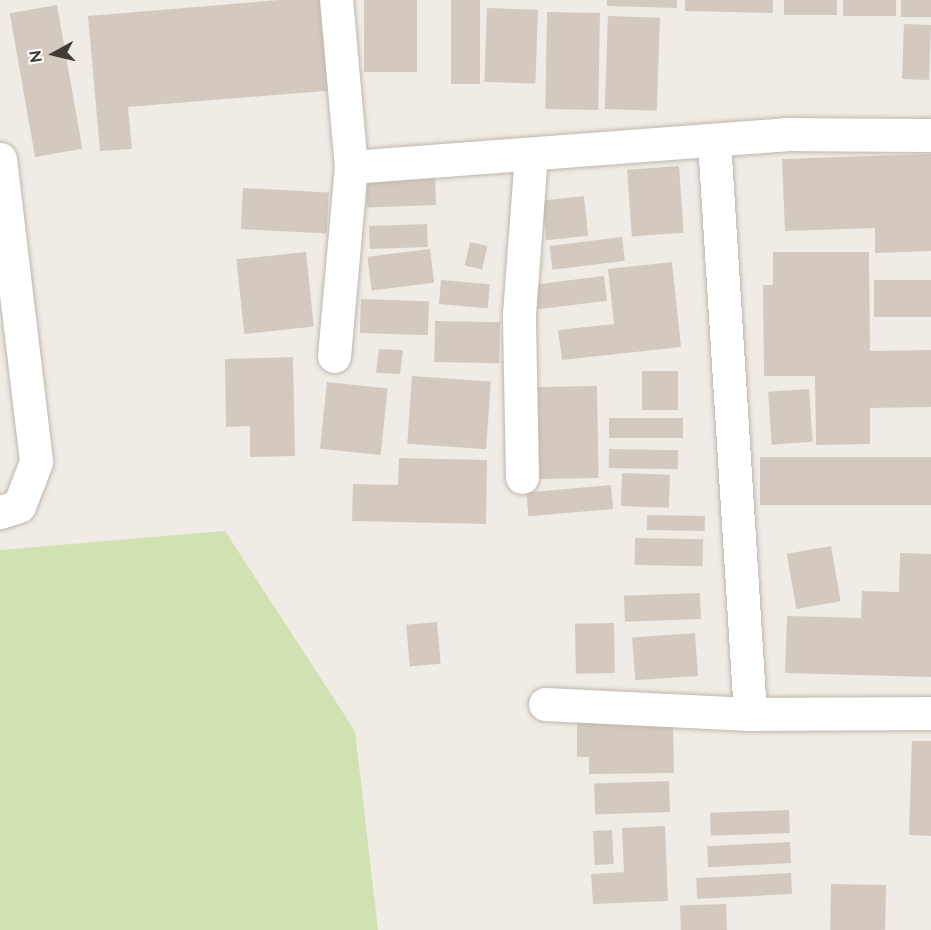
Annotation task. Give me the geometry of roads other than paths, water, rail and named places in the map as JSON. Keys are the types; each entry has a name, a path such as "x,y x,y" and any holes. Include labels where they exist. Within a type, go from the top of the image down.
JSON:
{"street":[{"path":"334,356 351,167 336,0"},
{"path":"351,167 531,156 786,134 931,135"},
{"path":"714,141 750,714"},
{"path":"522,477 519,314 531,156"},
{"path":"0,159 36,462 19,506 0,512"},
{"path":"545,704 750,714 931,713"}]}
